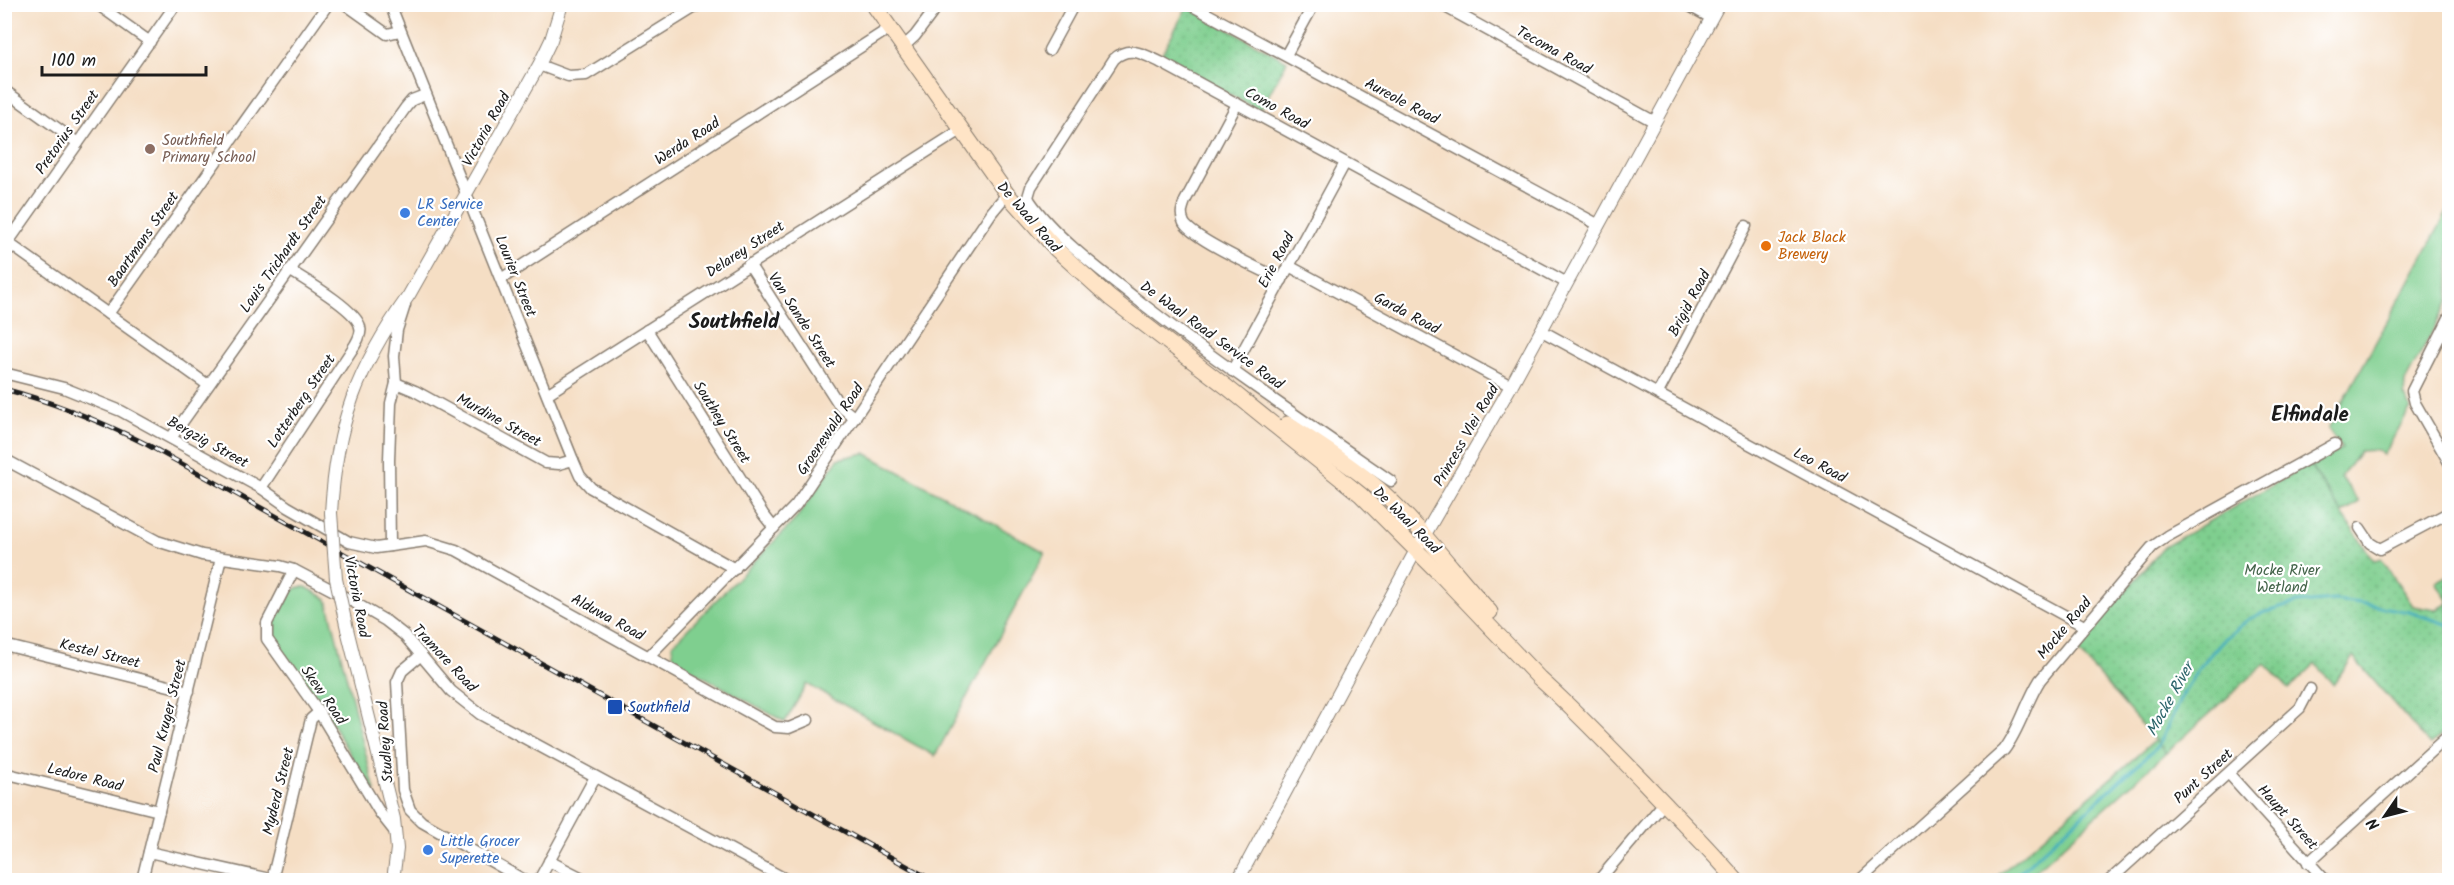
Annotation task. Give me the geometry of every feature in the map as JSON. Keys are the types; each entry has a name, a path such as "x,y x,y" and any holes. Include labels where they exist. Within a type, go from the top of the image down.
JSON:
{"main road":[{"name":"De Waal Road","path":"873,4 1007,194 1081,274 1361,495 1710,850 1736,880"},
{"name":"De Waal Road","path":"1228,388 1353,468 1380,490 1425,536 1534,662 1553,689"}],"street":[{"path":"97,4 150,42"},
{"name":"Pretorius Street","path":"6,244 176,4"},
{"name":"Baartmans Street","path":"108,314 328,4"},
{"path":"345,4 387,34 400,31"},
{"name":"Lourier Street","path":"390,4 573,460"},
{"name":"Victoria Road","path":"393,880 397,849 391,805 336,579 332,513 337,456 349,405 372,352 409,296 539,65 551,40 562,4"},
{"path":"539,65 568,76 586,75 700,4"},
{"path":"903,47 913,38 939,4"},
{"path":"1049,50 1074,4"},
{"name":"Aureole Road","path":"1189,4 1599,225"},
{"path":"1286,55 1314,4"},
{"name":"Tecoma Road","path":"1440,4 1655,122"},
{"path":"1686,4 1711,18"},
{"name":"Princess Vlei Road","path":"1238,880 1416,550 1512,386 1719,4"},
{"name":"Werda Road","path":"501,279 890,28"},
{"name":"Como Road","path":"1028,197 1030,187 1106,71 1120,54 1126,51 1141,53 1568,283"},
{"path":"4,90 78,142"},
{"name":"Louis Trichardt Street","path":"171,438 410,102 425,95"},
{"path":"1237,104 1185,201 1182,209 1183,219 1193,233 1281,280"},
{"name":"Delarey Street","path":"547,394 960,130"},
{"name":"Erie Road","path":"1232,371 1345,163"},
{"name":"Groenewald Road","path":"649,656 796,505 992,212 1007,194"},
{"name":"De Waal Road Service Road","path":"1028,197 1047,221 1094,265 1232,371 1391,481"},
{"name":"Brigid Road","path":"1658,393 1746,226"},
{"path":"6,244 208,385"},
{"name":"Van Sande Street","path":"748,264 840,406 855,418"},
{"name":"Garda Road","path":"1289,266 1512,386"},
{"name":"Lotterberg Street","path":"261,488 355,345 361,327 347,310 289,270"},
{"name":"Victoria Road","path":"390,546 388,530 391,403 396,383 394,356 397,330 409,296"},
{"path":"2450,316 2412,392 2415,403 2450,464"},
{"name":"Southey Street","path":"647,330 774,528"},
{"name":"Leo Road","path":"1542,331 2084,626"},
{"name":"Bergzig Street","path":"4,373 93,398 261,488 288,507 349,542 365,547 390,546"},
{"name":"Murdine Street","path":"396,383 415,391 546,463 559,464 573,460"},
{"name":"Mocke Road","path":"1860,880 2004,750 2014,735 2026,704 2040,680 2141,559 2161,540 2335,444"},
{"name":"Tramore Road","path":"4,459 157,541 184,551 266,563 294,570 386,621 404,635 463,702 480,714 782,879"},
{"path":"573,460 580,476 591,488 735,569"},
{"path":"2360,528 2370,543 2380,549 2450,512"},
{"name":"Alduwa Road","path":"390,546 415,541 447,546 775,727 789,728 808,720"},
{"name":"Paul Kruger Street","path":"142,880 221,558"},
{"name":"Skew Road","path":"294,570 267,623 266,635 319,712 380,813 395,832"},
{"name":"Kestel Street","path":"4,645 189,691"},
{"name":"Studley Road","path":"422,656 402,671 397,682 403,790 408,805 413,815 426,825 524,880"},
{"name":"Punt Street","path":"2110,880 2300,708 2310,689"},
{"name":"Myderd Street","path":"273,880 311,719 319,712"},
{"path":"2308,863 2450,734"},
{"name":"Ledore Road","path":"4,773 159,811"},
{"name":"Haupt Street","path":"2229,774 2325,880"},
{"path":"538,880 595,777"},
{"path":"1599,880 1664,803"},
{"path":"149,852 273,880"},
{"path":"549,861 586,880"},
{"path":"2445,880 2450,878"}],"green space":[{"path":"1187,7 1287,61 1260,111 1160,57"},
{"path":"2449,209 2449,301 2405,382 2404,395 2411,408 2383,455 2377,450 2360,451 2341,477 2359,502 2342,513 2311,467 2342,448 2328,429"},
{"path":"865,453 1045,552 935,756 807,684 785,722 674,660 672,645 795,520 838,459"},
{"name":"Mocke River Wetland","path":"2309,464 2372,558 2375,560 2381,558 2413,606 2436,610 2449,603 2449,728 2430,745 2353,657 2333,684 2315,664 2289,689 2265,664 2166,753 2075,648 2164,547"},
{"path":"2449,575 2449,603 2436,582"},
{"path":"299,587 306,587 327,599 375,791 369,787 326,713 271,637 270,628 292,591"},
{"path":"2155,740 2166,753 2025,880 1993,880"}],"waterway":[{"name":"Mocke River","path":"2011,880 2159,745 2183,693 2199,668 2222,641 2249,619 2298,603 2335,600 2409,612 2450,625"}],"railway":[{"path":"4,389 76,413 146,444 932,880"}],"place":[{"name":"Southfield Primary School","path":"150,149"},
{"name":"LR Service Center","path":"405,213"},
{"name":"Jack Black Brewery","path":"1766,246"},
{"name":"Southfield","path":"615,707"},
{"name":"Little Grocer Superette","path":"428,850"}],"district":[{"name":"Southfield","path":"734,321"},
{"name":"Elfindale","path":"2310,414"}]}
